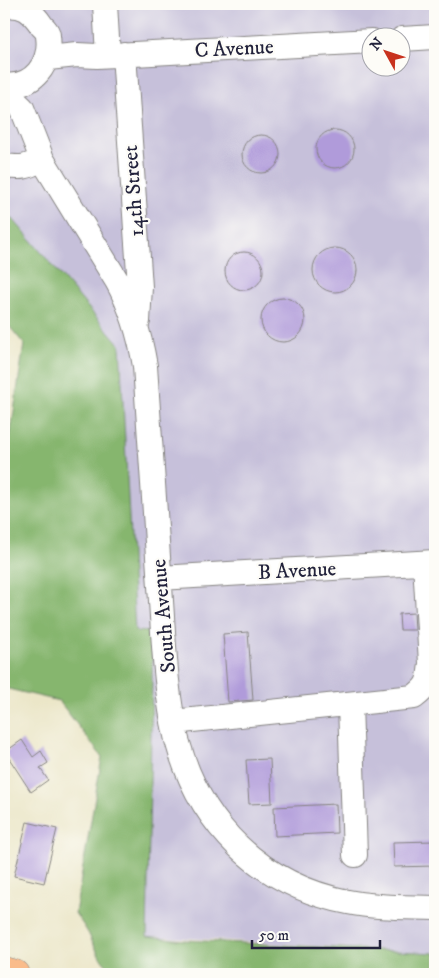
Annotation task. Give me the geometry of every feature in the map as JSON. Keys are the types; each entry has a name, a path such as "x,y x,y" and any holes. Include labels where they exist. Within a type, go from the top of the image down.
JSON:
{"main road":[{"path":"4,971 15,974"}],"lane":[{"path":"4,6 13,4 32,12 48,34 101,55"},
{"name":"14th Street","path":"105,4 101,55 140,287 138,328"},
{"path":"4,91 22,108 33,79 48,58 48,34"},
{"path":"412,38 435,37"},
{"name":"C Avenue","path":"48,58 362,41"},
{"path":"4,85 14,86 33,79"},
{"name":"South Avenue","path":"22,108 48,169 125,296 138,328 145,366 165,653 173,722 187,771 210,814 240,848 262,866 294,885 330,898 371,906 435,908"},
{"path":"4,166 48,169"},
{"path":"173,722 414,697 424,689 430,678 430,563"},
{"name":"B Avenue","path":"160,578 430,563"},
{"path":"350,704 355,855"}],"shaded area":[{"path":"4,4 435,4 435,953 147,936 153,633 135,631 120,346 12,218 4,217"}],"green space":[{"path":"4,217 12,218 120,345 135,631 153,632 147,936 183,940 435,953 435,974 129,974 105,964 75,913 102,757 59,701 4,688 4,478 24,344 4,320"}],"building":[{"path":"335,130 349,135 354,149 349,163 335,168 321,163 316,149 321,135"},
{"path":"261,135 275,140 280,154 275,168 261,173 247,168 242,154 247,140"},
{"path":"339,248 351,254 356,261 356,279 351,286 344,291 331,292 323,289 316,282 313,266 316,258 323,251"},
{"path":"244,252 257,258 263,271 257,284 244,290 231,284 225,271 231,258"},
{"path":"287,298 299,304 304,311 304,329 299,336 292,341 279,342 271,339 264,332 261,316 264,308 271,301"},
{"path":"414,613 415,630 400,630 399,614"},
{"path":"248,632 253,700 228,702 223,634"},
{"path":"22,740 33,757 41,751 48,763 40,768 48,780 31,792 5,752"},
{"path":"270,759 272,803 249,804 246,760"},
{"path":"336,804 337,833 275,836 274,807"},
{"path":"27,822 57,829 44,883 14,876"},
{"path":"434,841 434,866 394,867 393,842"}]}
